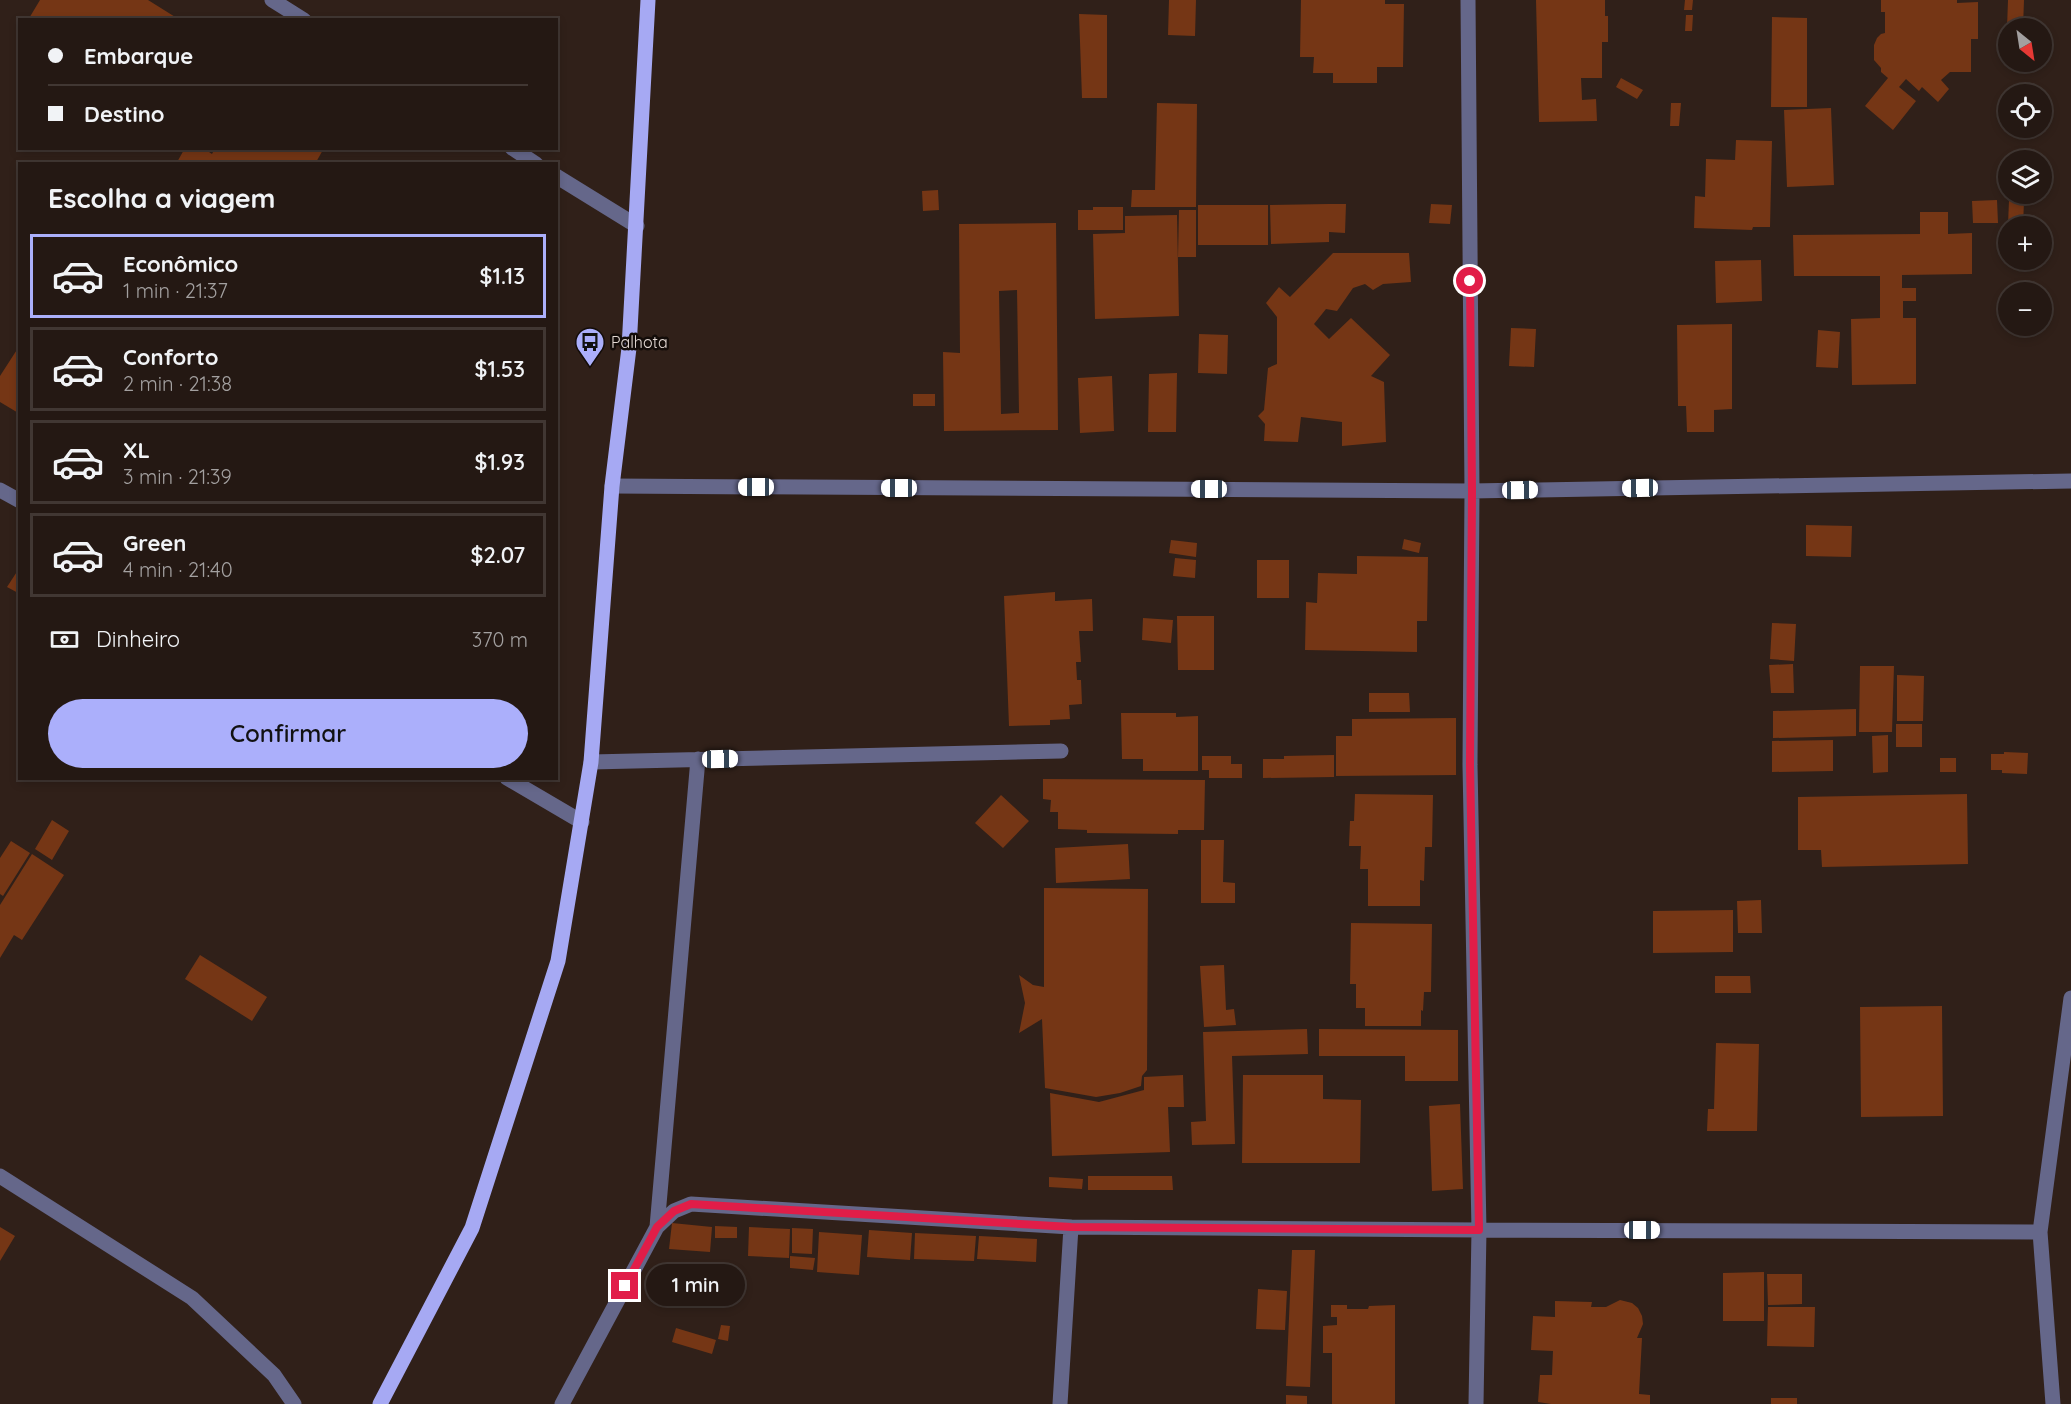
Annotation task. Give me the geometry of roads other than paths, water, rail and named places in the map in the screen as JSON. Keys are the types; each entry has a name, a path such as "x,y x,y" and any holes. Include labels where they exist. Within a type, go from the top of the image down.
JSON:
{"main road":[{"path":"380,1404 472,1228 558,961 591,762 612,486 629,348 648,0"}],"street":[{"path":"272,0 301,18"},
{"path":"1468,0 1472,491 1470,765 1479,1230 1476,1404"},
{"path":"515,150 533,162"},
{"path":"558,177 637,226"},
{"path":"612,486 1472,491 2071,481"},
{"path":"0,490 18,500"},
{"path":"591,762 1061,752"},
{"path":"657,1227 698,759"},
{"path":"510,780 582,822"},
{"path":"2053,1404 2040,1232 2071,998"},
{"path":"0,1176 192,1298 274,1375 294,1404"},
{"path":"562,1404 657,1227 674,1211 691,1204 1071,1227 2040,1232"},
{"path":"1060,1404 1071,1227"}],"place":[{"name":"Palhota","path":"590,368"}]}
